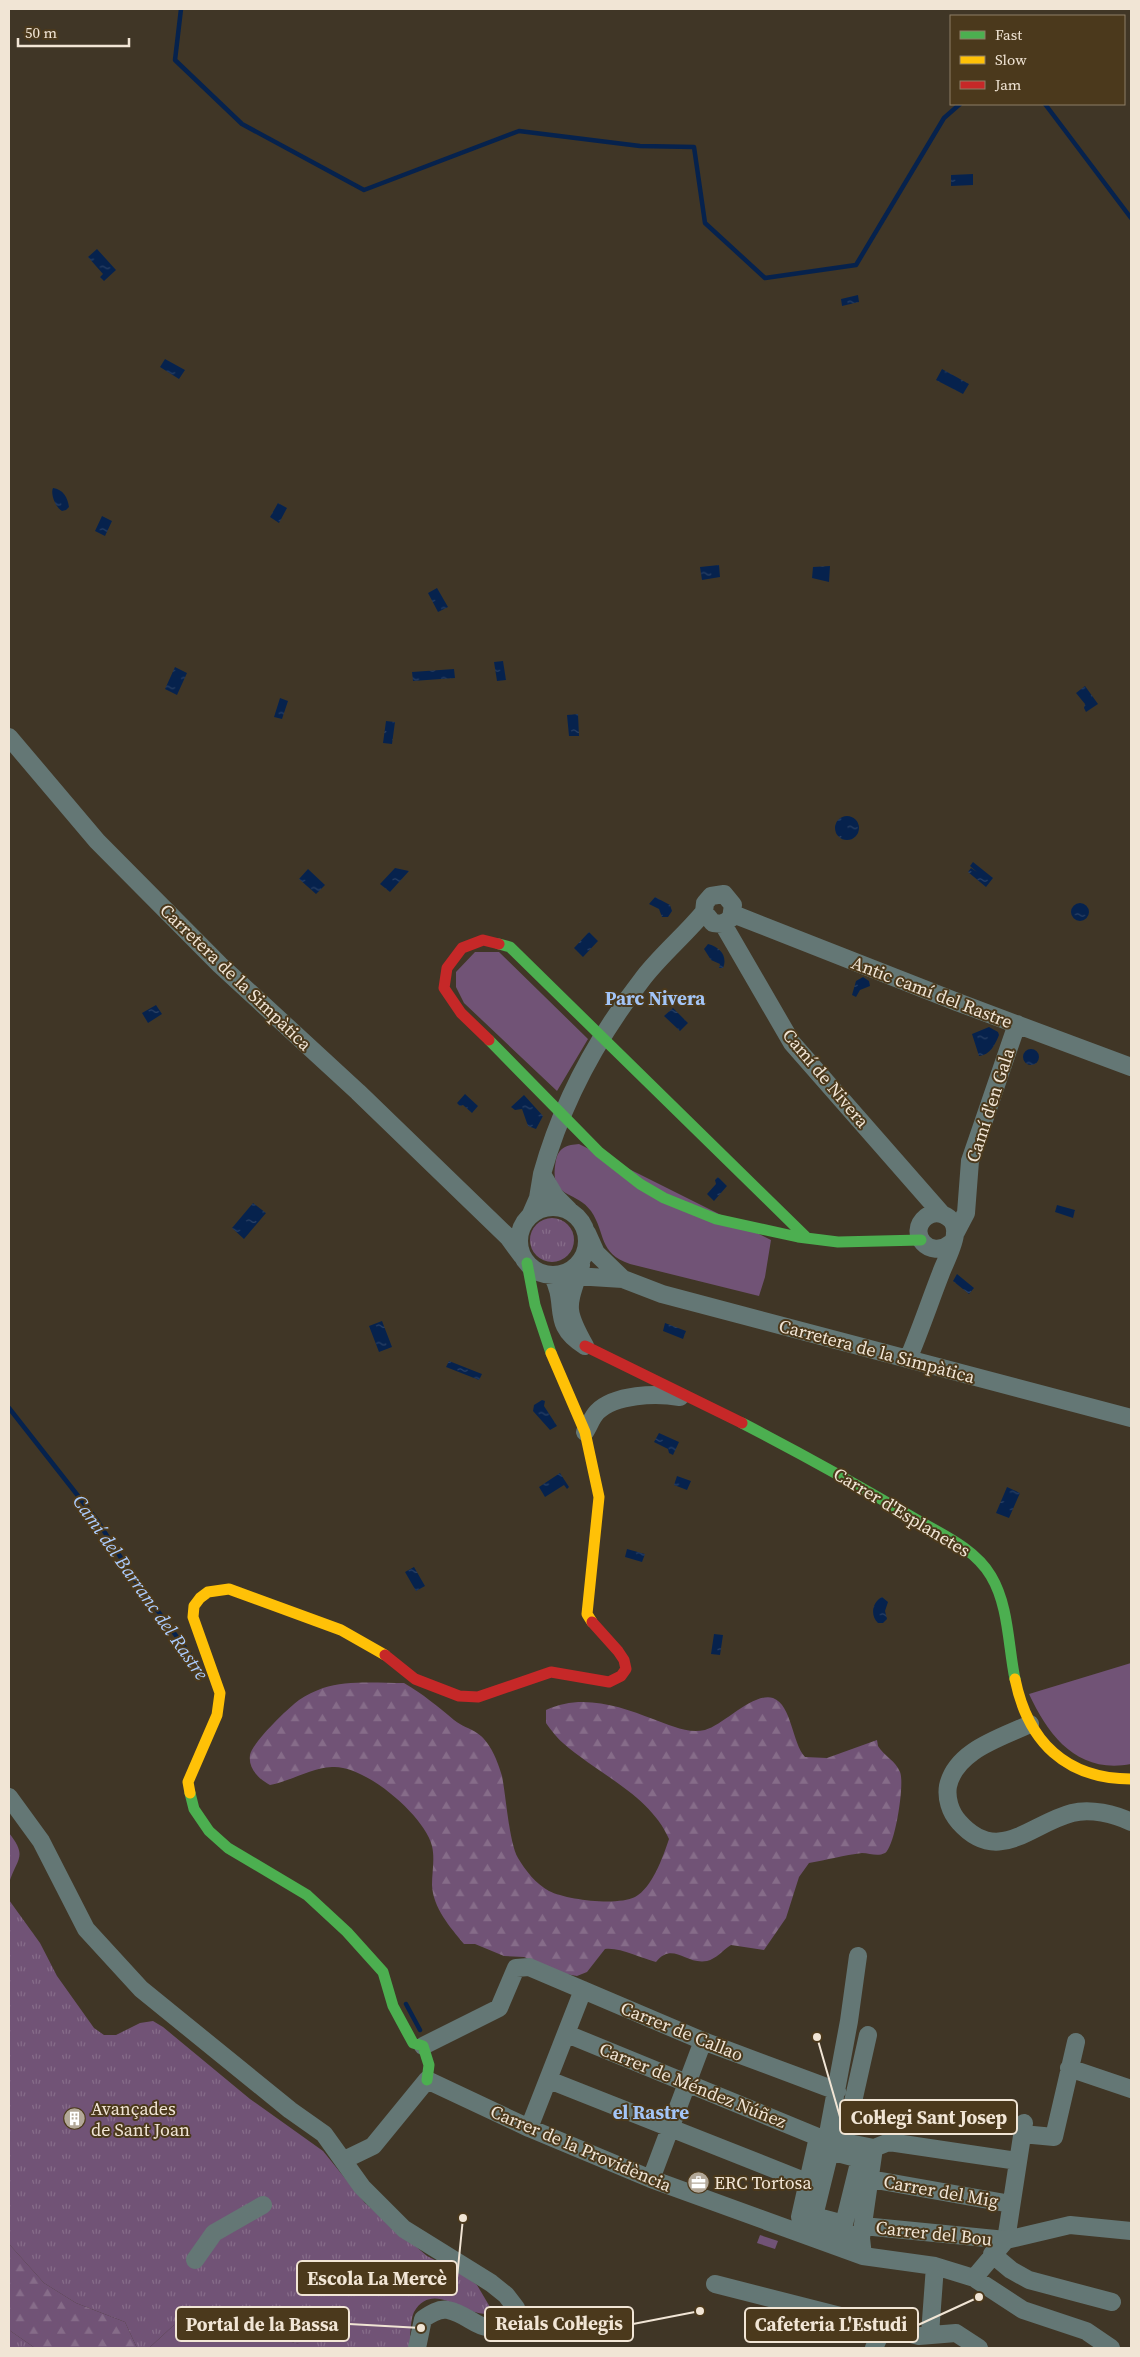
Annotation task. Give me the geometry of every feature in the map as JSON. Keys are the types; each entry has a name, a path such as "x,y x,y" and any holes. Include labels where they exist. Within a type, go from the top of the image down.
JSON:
{"street":[{"name":"Carretera de la Simpàtica","path":"9,737 96,841 220,965 358,1092 508,1237 524,1260"},
{"path":"344,2160 373,2146 427,2080 429,2065 423,2046 413,2043 393,2006 382,1972 347,1932 307,1895 228,1848 209,1831 194,1809 188,1782 217,1715 220,1693 193,1617 194,1606 208,1592 229,1589 341,1630 378,1649 416,1679 458,1696 478,1697 551,1672 610,1682 618,1680 625,1673 627,1665 622,1654 596,1628 587,1614 598,1497 585,1432 553,1360 534,1304 518,1237 538,1198 542,1174 572,1090 603,1037 644,977 704,912 707,899 719,893 731,900 728,919 713,923 704,912"},
{"name":"Antic camí del Rastre","path":"728,919 1131,1067"},
{"name":"Camí de Nivera","path":"728,919 792,1043 872,1134 931,1223"},
{"path":"807,1238 510,947 483,940 462,948 447,968 444,988 461,1013 618,1169 672,1201 734,1225 807,1238 853,1242 900,1237 931,1223 955,1226 953,1238 946,1248 931,1223"},
{"name":"Camí d'en Gala","path":"908,1359 950,1253 953,1238 966,1212 970,1187 970,1160 1016,1024"},
{"path":"542,1174 555,1196 582,1223 586,1231 585,1254 569,1297 572,1322 585,1346"},
{"name":"Camí d'en Gala","path":"931,1223 957,1207 970,1187"},
{"name":"Carretera de la Simpàtica","path":"475,1206 496,1216 528,1216"},
{"path":"528,1216 550,1206 570,1211"},
{"path":"931,1223 942,1270"},
{"name":"Carretera de la Simpàtica","path":"586,1231 596,1253 623,1278"},
{"path":"534,1304 541,1281 552,1275 575,1268 585,1254"},
{"path":"524,1260 534,1270 552,1275"},
{"name":"Carretera de la Simpàtica","path":"552,1275 623,1278 662,1294 1131,1418"},
{"name":"Carrer d'Esplanetes","path":"552,1275 558,1286 563,1324 570,1335 585,1346 697,1400 832,1469 960,1545 980,1560 993,1579 1004,1620 1016,1691 1023,1713 1040,1741 1059,1758 1092,1776 1111,1780 1131,1779"},
{"path":"585,1432 598,1412 618,1401 660,1394 697,1400"},
{"path":"1030,1724 970,1754 960,1762 954,1771 947,1792 949,1804 955,1817 966,1830 978,1839 995,1842 1016,1839 1073,1812 1112,1814 1131,1822"},
{"path":"9,1797 41,1841 86,1929 141,1989 290,2110 324,2134 362,2186 404,2229 492,2283 506,2294 516,2308 512,2320 500,2328 479,2326 447,2310 435,2311 423,2319 417,2348"},
{"path":"830,2142 858,1956"},
{"name":"Carrer de Callao","path":"423,2046 499,2008 516,1968 529,1967 703,2041 837,2091"},
{"path":"529,2128 583,1990"},
{"name":"Carrer de Méndez Núñez","path":"567,2034 830,2142 874,2148"},
{"path":"868,2035 830,2142 807,2182 797,2224 863,2256 935,2266 974,2278 1023,2310 1086,2331 1111,2348"},
{"path":"651,2178 703,2041"},
{"path":"1006,2240 1023,2128 1054,2137 1076,2042"},
{"path":"1069,2068 1131,2089"},
{"name":"Carrer de la Providència","path":"427,2080 529,2128 651,2178 797,2224"},
{"path":"549,2080 807,2182"},
{"path":"863,2256 862,2232 874,2148 888,2142 1018,2161"},
{"name":"Carrer del Mig","path":"870,2178 1011,2204"},
{"path":"195,2260 214,2233 262,2205"},
{"name":"Carrer del Bou","path":"797,2224 862,2232 1006,2240"},
{"path":"974,2278 992,2254 1006,2240 1070,2225 1131,2230"},
{"path":"992,2254 1012,2270 1029,2280 1112,2302"},
{"path":"930,2334 935,2266"},
{"path":"715,2284 883,2328 919,2336 930,2334 957,2340 979,2348"},
{"path":"874,2348 883,2328"}],"green space":[{"path":"475,952 499,952 588,1039 557,1091 464,1003 456,987 456,972"},
{"path":"579,1144 771,1240 765,1277 759,1296 630,1264 613,1254 604,1242 596,1219 591,1211 585,1204 559,1188 556,1182 556,1160 559,1152 567,1146"},
{"path":"548,1218 556,1218 568,1224 574,1240 568,1256 556,1262 548,1262 536,1256 530,1244 530,1236 536,1224"},
{"path":"1131,1663 1131,1764 1112,1766 1081,1758 1056,1738 1037,1710 1029,1694"},
{"path":"363,1682 404,1683 457,1722 477,1733 490,1746 502,1776 510,1830 518,1858 535,1881 557,1894 592,1901 627,1900 635,1897 647,1887 652,1879 669,1839 649,1810 636,1797 563,1743 546,1723 546,1710 573,1702 600,1703 614,1706 679,1728 698,1731 713,1727 757,1700 765,1697 773,1698 784,1708 797,1743 805,1757 827,1758 877,1740 881,1750 898,1768 901,1778 898,1814 892,1839 889,1848 882,1854 862,1853 809,1863 799,1877 786,1918 764,1950 731,1945 707,1961 692,1960 680,1955 668,1954 662,1956 656,1962 624,1951 605,1949 587,1972 577,1976 566,1974 524,1957 504,1956 475,1944 464,1944 443,1917 435,1902 432,1885 433,1851 427,1834 406,1807 391,1794 376,1783 345,1768 324,1768 270,1785 258,1777 251,1765 250,1755 257,1742 287,1710 308,1695 332,1685"},
{"path":"9,1833 18,1847 19,1858 9,1883"},
{"path":"9,1900 40,1943 57,1976 94,2028 104,2035 116,2035 140,2023 153,2021 163,2027 250,2099 323,2151 365,2203 427,2256 464,2275 477,2285 490,2307 489,2313 481,2314 441,2299 431,2299 422,2303 413,2314 410,2335 418,2348 299,2348 299,2344 275,2338 263,2318 174,2325 149,2348 137,2348 125,2322 76,2303 44,2283 9,2244"},
{"path":"760,2235 778,2241 775,2249 757,2243"},
{"path":"9,2244 44,2283 76,2303 125,2322 137,2348 35,2348 9,2330"},
{"path":"264,2319 275,2338 300,2344 299,2348 149,2348 174,2325"},
{"path":"9,2330 35,2348 9,2348"}],"water":[{"path":"973,174 973,185 951,186 951,175"},
{"path":"97,249 116,270 104,281 100,277 103,274 88,257"},
{"path":"858,295 859,302 842,306 841,299"},
{"path":"165,359 185,370 179,379 160,367"},
{"path":"942,369 969,384 963,394 936,380"},
{"path":"53,488 60,490 66,497 69,507 66,510 62,511 56,504 52,494"},
{"path":"278,503 287,508 279,523 270,517"},
{"path":"102,516 112,521 105,536 95,531"},
{"path":"719,565 720,577 702,580 700,567"},
{"path":"830,566 829,582 812,578 813,567"},
{"path":"437,588 448,607 438,612 428,593"},
{"path":"503,661 506,680 497,681 494,662"},
{"path":"175,667 187,673 177,695 165,689"},
{"path":"454,669 455,678 413,681 412,672"},
{"path":"1085,686 1098,704 1086,712 1085,704 1076,693"},
{"path":"280,698 288,701 282,719 274,717"},
{"path":"578,714 579,736 569,736 567,715"},
{"path":"386,721 395,722 392,744 383,743"},
{"path":"847,816 852,817 858,823 858,833 852,839 847,840 842,839 836,833 835,828 836,823 842,817"},
{"path":"973,862 993,878 986,887 968,872 971,868 977,872 970,866"},
{"path":"395,868 409,871 390,892 380,884"},
{"path":"308,869 325,885 316,894 299,879"},
{"path":"655,897 670,905 672,911 668,917 662,917 659,909 649,904"},
{"path":"1080,903 1086,906 1089,912 1086,918 1080,921 1074,918 1071,912 1074,906"},
{"path":"589,932 598,941 583,957 574,948"},
{"path":"708,944 716,947 724,956 723,968 719,968 720,964 711,960 704,949"},
{"path":"863,977 869,981 870,986 860,990 856,997 852,995 856,981"},
{"path":"156,1005 162,1014 148,1023 142,1013"},
{"path":"673,1008 688,1023 680,1031 664,1016"},
{"path":"989,1027 998,1032 999,1035 989,1052 979,1056 972,1034"},
{"path":"1028,1049 1034,1049 1039,1054 1037,1063 1028,1065 1023,1060 1023,1054"},
{"path":"465,1094 478,1106 472,1113 463,1105 460,1106 457,1103"},
{"path":"524,1095 543,1116 536,1129 528,1126 522,1109 515,1110 511,1107"},
{"path":"718,1177 727,1186 714,1201 707,1194 716,1184 715,1180"},
{"path":"253,1203 266,1213 244,1239 232,1228"},
{"path":"1057,1205 1075,1210 1073,1218 1055,1212"},
{"path":"957,1274 974,1288 969,1294 953,1281"},
{"path":"382,1321 392,1347 379,1352 369,1326"},
{"path":"665,1323 686,1331 683,1339 663,1331"},
{"path":"449,1361 482,1374 479,1380 446,1367"},
{"path":"542,1400 545,1401 544,1406 557,1426 550,1430 533,1411 534,1405"},
{"path":"659,1433 679,1442 673,1455 669,1453 668,1449 654,1442"},
{"path":"560,1473 569,1487 567,1489 564,1485 545,1497 539,1487"},
{"path":"677,1476 691,1481 687,1490 674,1485"},
{"path":"1007,1487 1020,1493 1009,1518 996,1513"},
{"path":"627,1549 645,1554 642,1562 625,1557"},
{"path":"414,1567 425,1586 416,1591 405,1572"},
{"path":"882,1597 888,1602 885,1611 887,1619 883,1623 878,1623 875,1620 873,1609 876,1602"},
{"path":"714,1634 723,1635 720,1655 711,1654"}],"waterway":[{"path":"181,9 175,60 242,124 364,190 519,131 640,146 694,147 705,223 765,278 856,265 944,118 959,105"},
{"path":"1046,105 1131,218"},
{"name":"Camí del Barranc del Rastre","path":"9,1408 97,1520 135,1580 197,1664"},
{"name":"Camí del Barranc del Rastre","path":"406,2004 420,2030"}],"traffic: fast":[{"path":"499,944 510,947 807,1238"},
{"path":"489,1040 599,1152 640,1184 664,1198 716,1219 798,1237 838,1242 921,1240"},
{"path":"527,1263 535,1305 551,1353"},
{"path":"742,1423 945,1535 976,1557 991,1576 1001,1600 1005,1613 1015,1679"},
{"path":"190,1793 194,1809 209,1831 228,1848 307,1895 347,1932 383,1972 393,2006 413,2043 423,2046 429,2065 427,2080"}],"traffic: slow":[{"path":"551,1353 585,1432 599,1497 587,1614 592,1622"},
{"path":"190,1793 188,1782 217,1715 220,1693 193,1617 194,1606 208,1592 229,1589 341,1630 385,1655"},
{"path":"1015,1679 1029,1721 1040,1738 1054,1753 1069,1764 1087,1772 1108,1777 1131,1779"}],"traffic: jam":[{"path":"489,1040 461,1013 444,988 447,968 462,948 483,940 499,944"},
{"path":"585,1346 742,1423"},
{"path":"385,1655 415,1679 459,1696 478,1697 551,1672 609,1682 621,1676 626,1669 624,1660 592,1622"}],"place":[{"name":"Col·legi Sant Josep","path":"817,2037"},
{"name":"Avançades de Sant Joan","path":"75,2118"},
{"name":"ERC Tortosa","path":"698,2182"},
{"name":"Escola La Mercè","path":"463,2218"},
{"name":"Cafeteria L'Estudi","path":"979,2297"},
{"name":"Reials Col·legis","path":"700,2311"},
{"name":"Portal de la Bassa","path":"421,2328"}],"district":[{"name":"Parc Nivera","path":"655,998"},
{"name":"el Rastre","path":"651,2112"}]}
